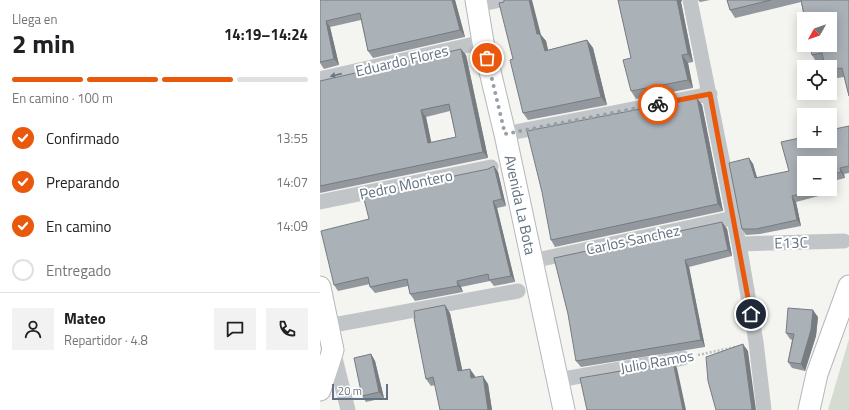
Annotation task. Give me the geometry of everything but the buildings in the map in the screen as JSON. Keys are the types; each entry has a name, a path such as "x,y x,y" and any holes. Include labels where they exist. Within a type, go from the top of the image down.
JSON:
{"street":[{"path":"477,2 501,0"},
{"path":"690,0 739,244 756,342 764,410"},
{"name":"Avenida La Bota","path":"477,2 483,42 505,134 564,410"},
{"name":"Eduardo Flores","path":"320,79 483,42"},
{"path":"505,134 710,94"},
{"name":"Pedro Montero","path":"320,202 492,167"},
{"name":"Carlos Sanchez","path":"532,261 734,218"},
{"name":"E13C","path":"739,244 844,241"},
{"path":"809,410 818,374 849,286"},
{"path":"320,287 333,350 348,410"},
{"path":"328,326 518,292"},
{"path":"320,390 333,350"},
{"name":"Julio Ramos","path":"558,380 683,358"}],"path":[{"name":"Julio Ramos","path":"683,358 756,342"}],"shaded area":[{"path":"849,339 849,410 828,410"}],"way so far":[{"path":"487,58 505,134 658,104"}],"route":[{"path":"658,104 710,94 751,314"}]}
